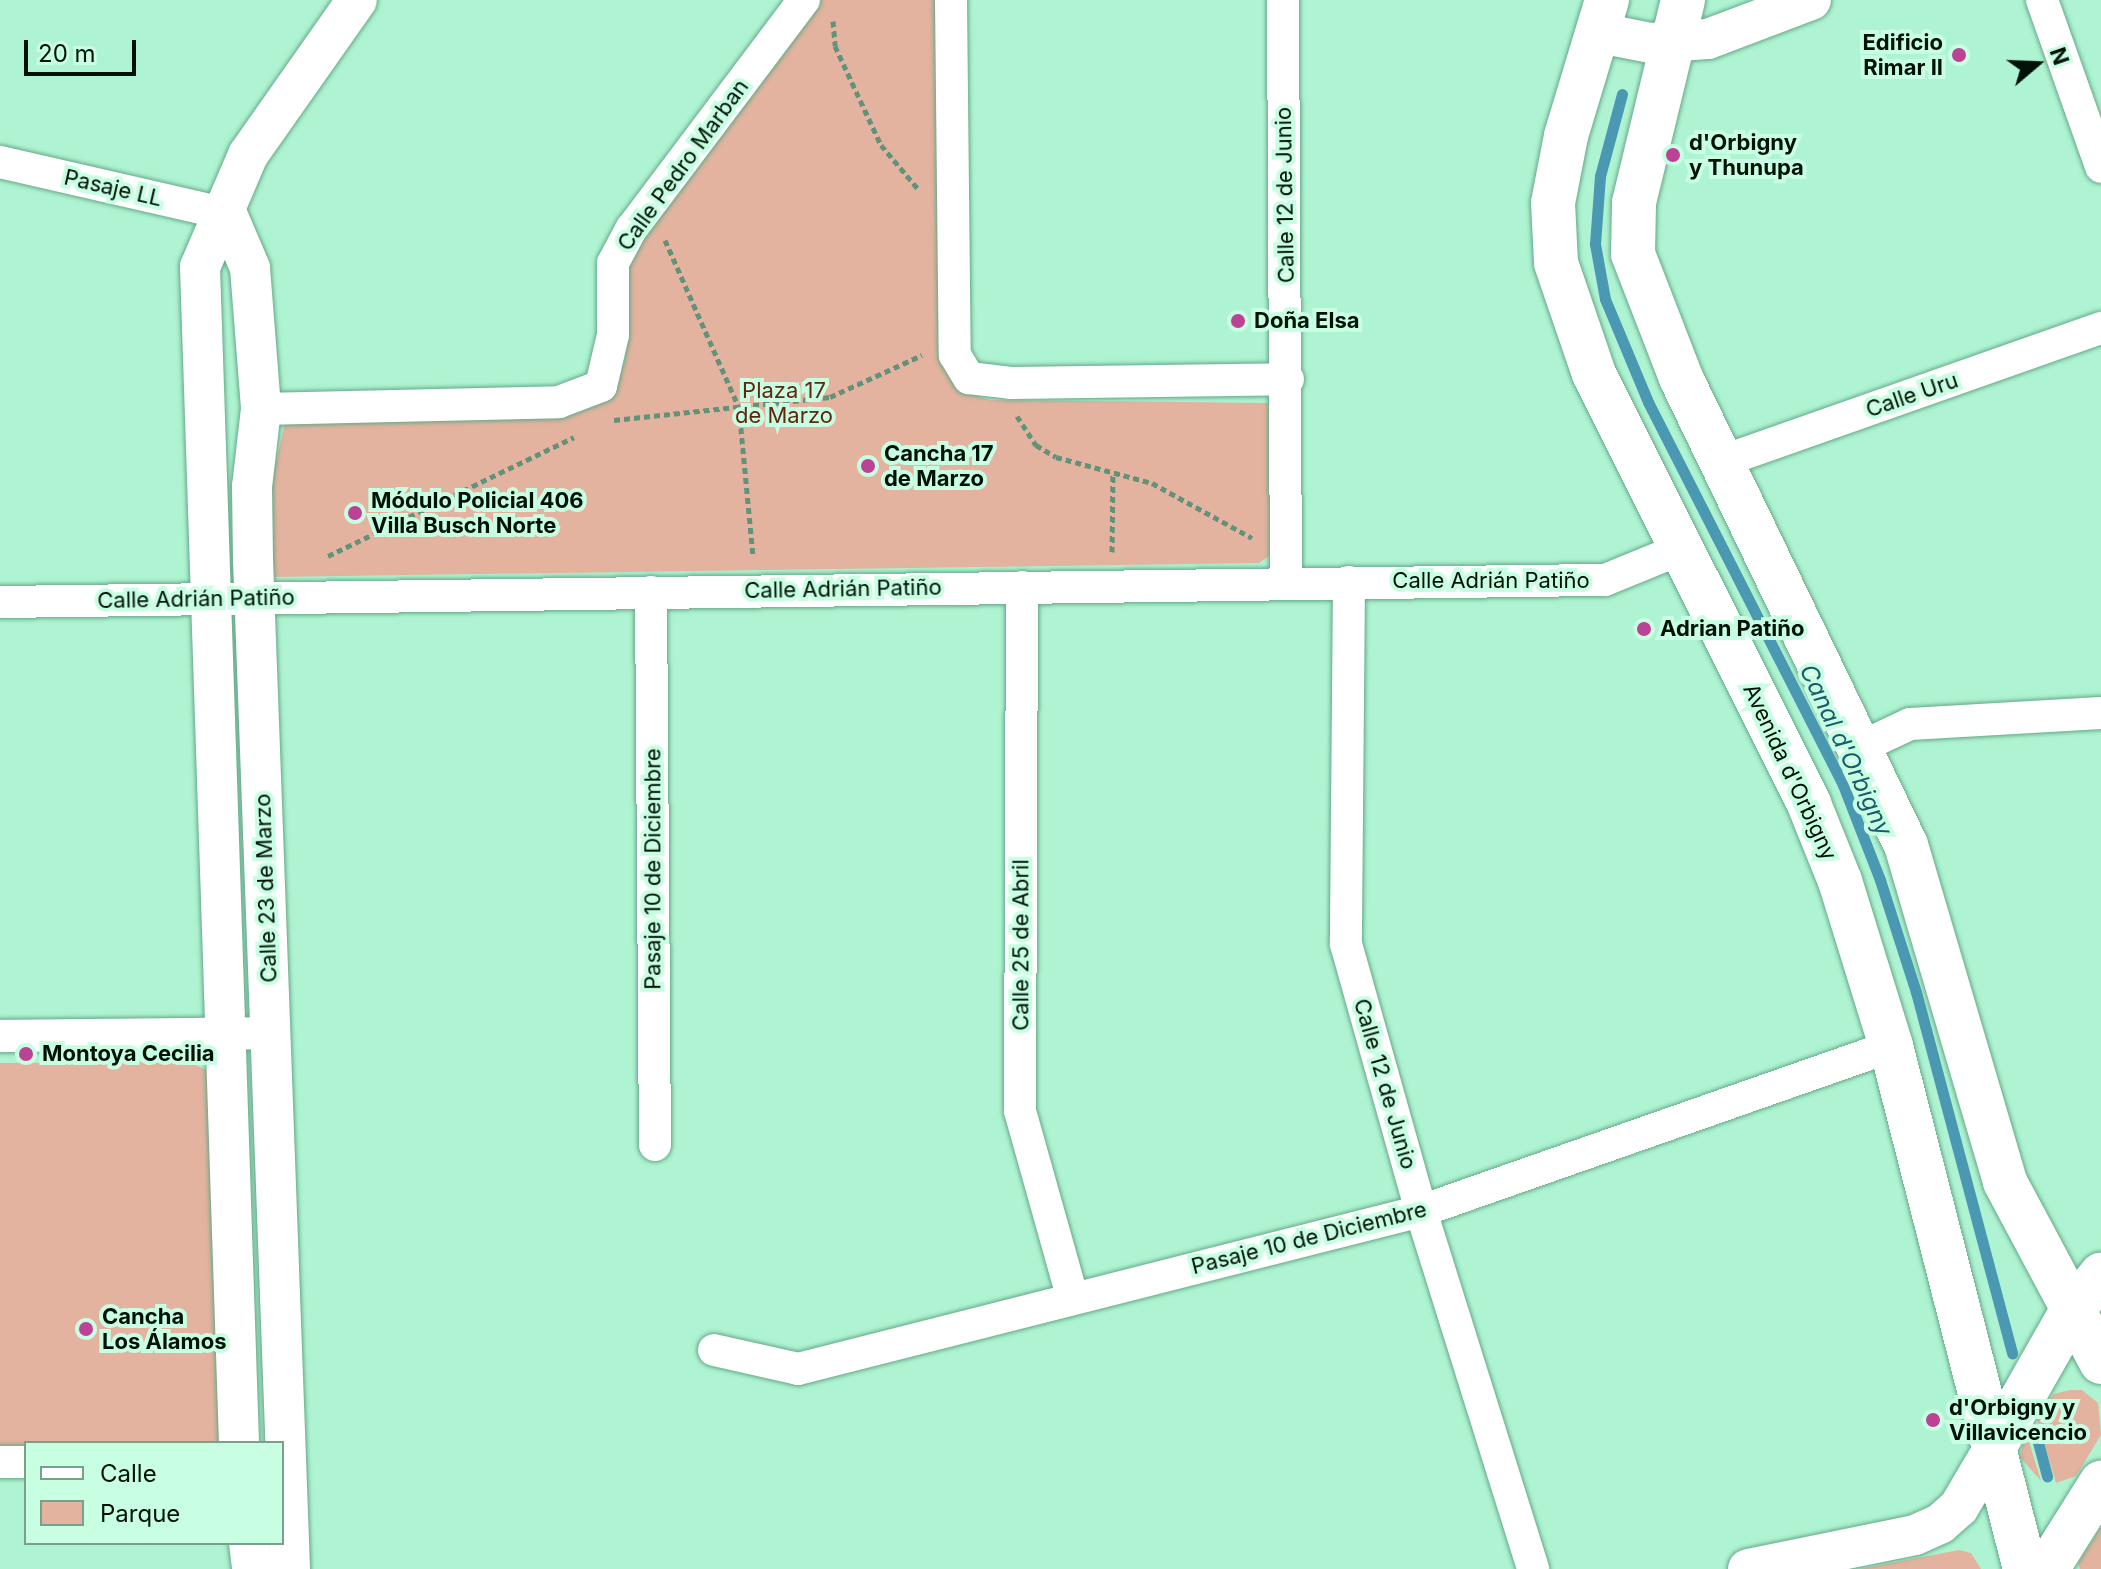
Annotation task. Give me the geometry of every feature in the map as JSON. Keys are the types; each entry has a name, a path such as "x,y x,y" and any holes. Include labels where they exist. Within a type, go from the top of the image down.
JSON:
{"main road":[{"path":"1683,0 1634,203 1633,254 1670,351 1906,845 1940,946 2005,1182 2071,1312 2101,1362"},
{"name":"Avenida d'Orbigny","path":"1604,16 1584,73 1553,203 1556,263 1594,374 1809,804 1840,881 1891,1046 2025,1569"},
{"path":"1995,1446 2071,1312 2101,1275"},
{"path":"2047,1569 2101,1483"}],"street":[{"name":"Calle 23 de Marzo","path":"239,1441 200,267 227,214 248,155 273,114 357,0"},
{"name":"Calle Pedro Marban","path":"261,409 559,402 601,386 609,367 613,263 648,207 804,0"},
{"path":"951,0 955,355 969,378 1011,383 1288,379"},
{"name":"Calle 12 de Junio","path":"1283,0 1288,379 1286,583"},
{"path":"1604,16 1673,44 1751,25 1811,0"},
{"path":"2042,0 2101,167"},
{"name":"Pasaje LL","path":"0,162 227,214"},
{"name":"Calle 23 de Marzo","path":"227,214 250,268 261,409 252,487 290,1569"},
{"name":"Calle Uru","path":"1723,461 2101,328"},
{"name":"Calle Adrián Patiño","path":"0,602 1605,580 1681,549"},
{"name":"Calle 12 de Junio","path":"1349,582 1346,944 1421,1211 1533,1569"},
{"name":"Calle 25 de Abril","path":"1022,587 1020,1111 1072,1296"},
{"name":"Pasaje 10 de Diciembre","path":"651,592 655,1145"},
{"path":"1861,747 1910,724 2101,713"},
{"path":"0,1036 270,1033"},
{"name":"Pasaje 10 de Diciembre","path":"714,1350 798,1369 1072,1296 1421,1211 1891,1046"},
{"path":"1748,1569 1915,1535 1940,1524 1959,1507 1995,1446"},
{"path":"0,1462 24,1462"},
{"path":"249,1545 252,1569"}],"path":[{"path":"833,15 835,46 881,145 934,207 953,219"},
{"path":"648,207 739,408 747,453 756,590"},
{"path":"608,421 830,397 936,349 955,355"},
{"path":"1011,383 1021,427 1036,445 1075,466 1152,483 1262,544"},
{"path":"328,556 580,434"},
{"path":"1111,586 1113,474"}],"green space":[{"name":"Plaza 17 de Marzo","path":"818,0 935,0 939,199 969,394 991,400 1270,403 1274,553 1259,563 272,577 272,479 285,423 612,392 625,360 625,266 635,244"},
{"path":"189,1062 211,1072 219,1441 24,1441 24,1452 0,1452 0,1063"},
{"path":"2082,1390 2098,1403 2101,1435 2076,1476 2056,1483 2036,1416 2054,1394"},
{"path":"2026,1432 2041,1481 2020,1457"},
{"path":"2101,1527 2101,1569 2080,1569 2078,1563"},
{"path":"1959,1550 1971,1553 1981,1569 1860,1569"}],"waterway":[{"name":"Canal d'Orbigny","path":"1622,94 1600,176 1595,244 1605,299 1648,402 1843,785 1880,880 1916,992 2012,1353"},
{"name":"Canal d'Orbigny","path":"2035,1431 2047,1476"}],"place":[{"name":"Edificio Rimar II","path":"1959,55"},
{"name":"d'Orbigny y Thunupa","path":"1673,155"},
{"name":"Doña Elsa","path":"1238,321"},
{"name":"Cancha 17 de Marzo","path":"868,466"},
{"name":"Módulo Policial 406 Villa Busch Norte","path":"355,513"},
{"name":"Adrian Patiño","path":"1644,629"},
{"name":"Montoya Cecilia","path":"26,1054"},
{"name":"Cancha Los Álamos","path":"86,1329"},
{"name":"d'Orbigny y Villavicencio","path":"1933,1420"}]}
